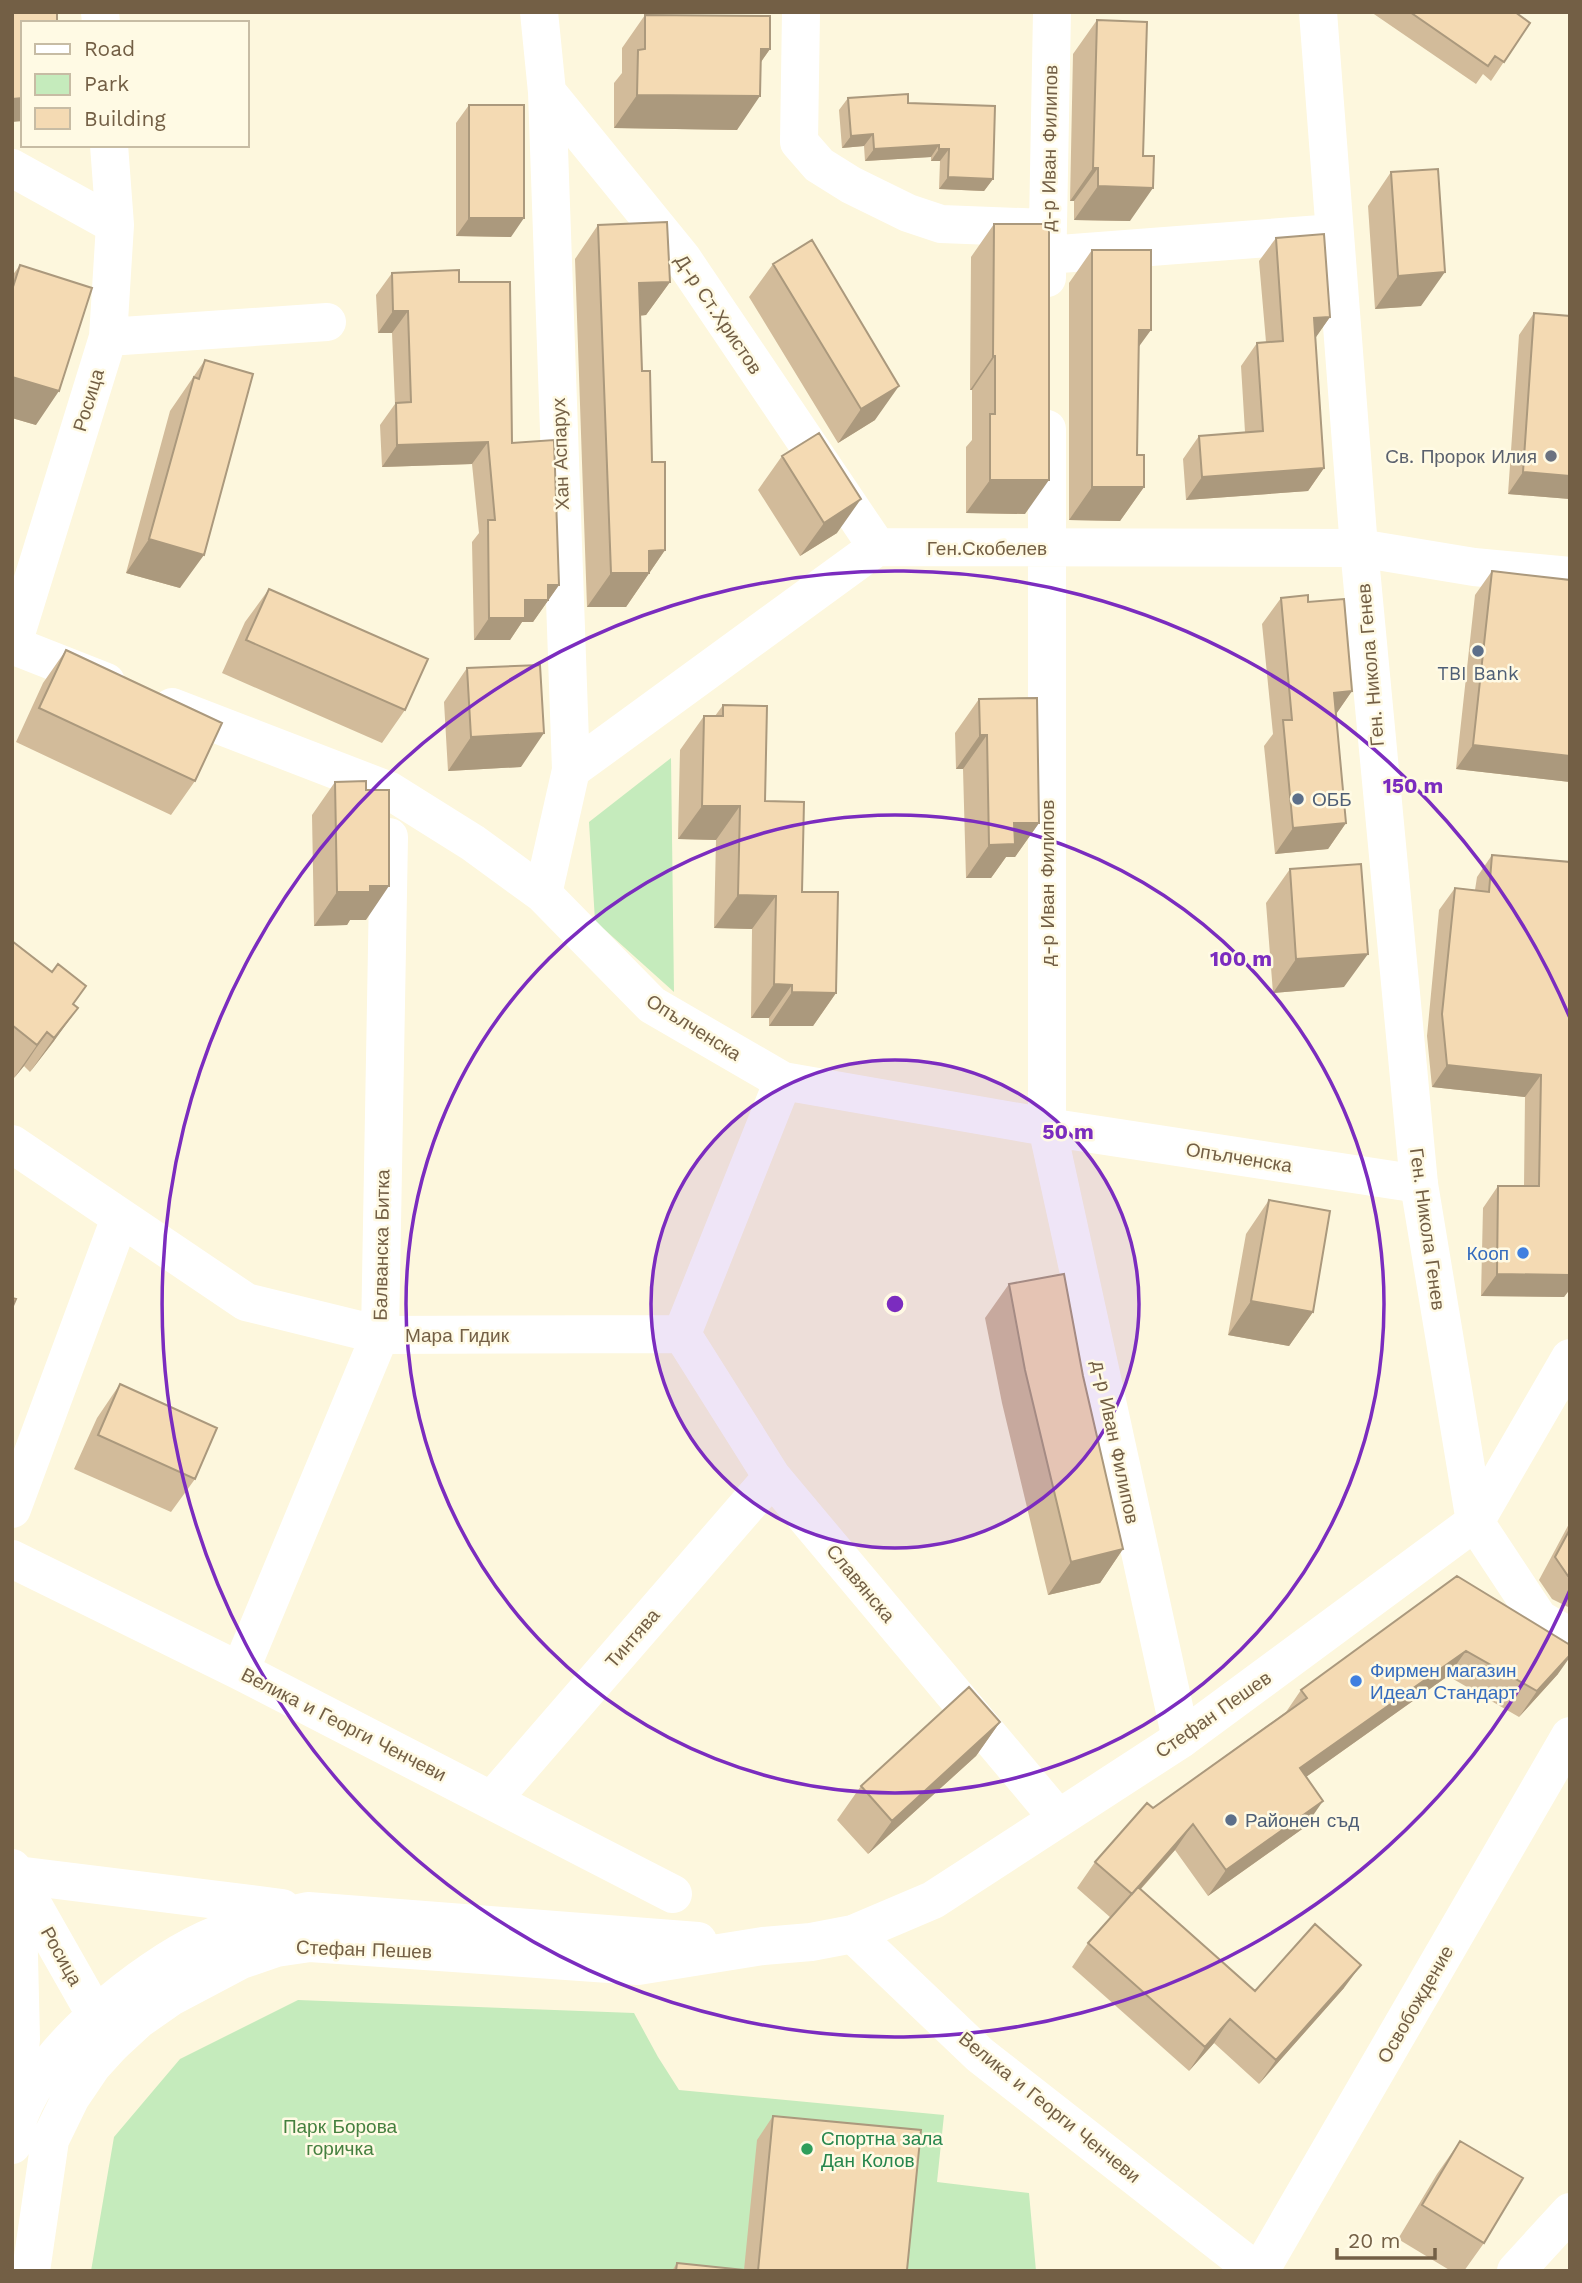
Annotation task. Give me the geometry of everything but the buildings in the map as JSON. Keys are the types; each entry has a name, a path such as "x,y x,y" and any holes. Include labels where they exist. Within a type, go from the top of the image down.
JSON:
{"street":[{"name":"Хан Аспарух","path":"538,12 547,92 571,770 543,894"},
{"path":"802,12 799,142 819,165 851,185 908,213 941,224 1047,241 1334,233"},
{"name":"д-р Иван Филипов","path":"1047,310 1052,12"},
{"name":"Ген. Никола Генев","path":"1318,12 1359,548 1419,1184 1475,1522"},
{"name":"Д-р Ст.Христов","path":"547,92 682,258 877,547"},
{"name":"Росица","path":"12,646 108,337 115,225 109,147"},
{"path":"12,167 115,225"},
{"path":"108,337 327,322"},
{"name":"д-р Иван Филипов","path":"1047,394 1047,1128 1181,1739"},
{"path":"571,770 877,547"},
{"name":"Ген.Скобелев","path":"877,547 1359,548 1474,567 1570,576"},
{"name":"Опълченска","path":"12,646 390,791 473,842 543,894 652,1005 783,1081 1047,1128 1419,1184"},
{"name":"Балванска Битка","path":"240,1671 380,1335 390,791"},
{"path":"682,1334 783,1081"},
{"name":"Мара Гидик","path":"12,1144 246,1302 380,1335 682,1334"},
{"path":"12,1509 120,1218"},
{"name":"Славянска","path":"682,1334 772,1476 1058,1818"},
{"name":"Стефан Пешев","path":"12,2145 20,2114 44,2070 103,2030 138,2020 171,1997 241,1960 276,1948 310,1943 638,1966 853,1934 933,1900 1181,1739 1475,1522 1570,1358"},
{"name":"Тинтява","path":"492,1800 772,1476"},
{"path":"1475,1522 1539,1619 1570,1637"},
{"name":"Велика и Георги Ченчеви","path":"12,1559 240,1671 673,1894"},
{"name":"Освобождение","path":"1258,2271 1570,1736"},
{"path":"12,2110 21,2039 15,1872 308,1911"},
{"name":"Росица","path":"15,1872 103,2030"},
{"name":"Стефан Пешев","path":"31,2271 50,2140 71,2097 92,2066 103,2030 129,1987 205,1940 246,1924 308,1911 763,1946"},
{"name":"Велика и Георги Ченчеви","path":"853,1934 980,2055 1258,2271"},
{"path":"1516,2271 1570,2212"}],"green space":[{"path":"671,758 674,992 595,921 589,822"},
{"name":"Парк Борова горичка","path":"298,2000 634,2013 679,2090 944,2115 937,2182 1029,2193 1036,2271 91,2271 114,2137 180,2059"}],"place":[{"name":"Св. Пророк Илия","path":"1551,456"},
{"name":"TBI Bank","path":"1478,651"},
{"name":"ОББ","path":"1298,799"},
{"name":"Кооп","path":"1523,1253"},
{"name":"Фирмен магазин Идеал Стандарт","path":"1356,1681"},
{"name":"Районен съд","path":"1231,1820"},
{"name":"Спортна зала Дан Колов","path":"807,2149"}]}
